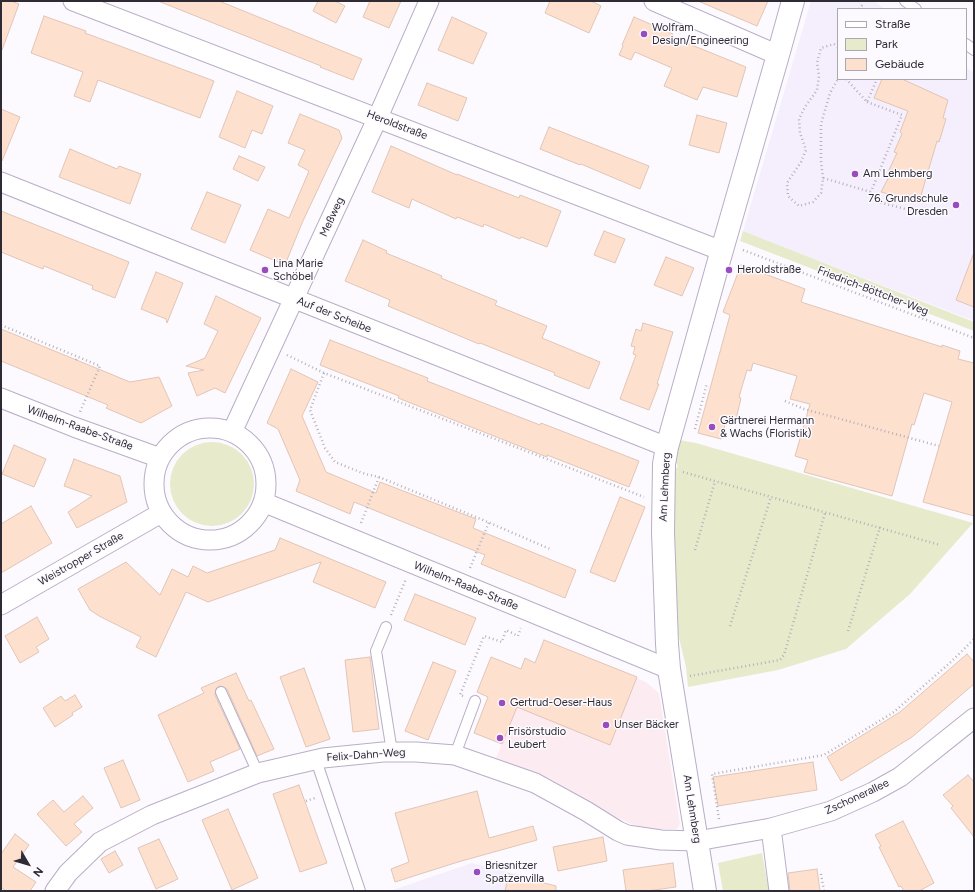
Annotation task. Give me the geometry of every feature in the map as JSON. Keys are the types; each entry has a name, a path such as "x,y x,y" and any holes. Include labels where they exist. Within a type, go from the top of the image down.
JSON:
{"street":[{"name":"Heroldstraße","path":"73,1 722,251"},
{"name":"Meßweg","path":"232,432 378,118 429,1"},
{"path":"654,1 778,56"},
{"name":"Am Lehmberg","path":"705,891 697,841 678,673 666,631 663,532 664,464 667,446 793,1"},
{"name":"Auf der Scheibe","path":"1,182 667,446"},
{"name":"Wilhelm-Raabe-Straße","path":"1,398 74,427 160,458"},
{"path":"207,427 232,432 252,445 263,464 267,484 263,502 256,517 234,536 214,541 192,538 175,529 161,513 154,496 154,474 160,458 182,435 207,427"},
{"name":"Wilhelm-Raabe-Straße","path":"263,502 678,673"},
{"name":"Weistropper Straße","path":"1,605 161,513"},
{"name":"Zschonerallee","path":"697,841 771,828 831,811 873,792 900,777 974,718"},
{"name":"Felix-Dahn-Weg","path":"55,891 68,873 100,842 152,815 258,773 323,758 392,752 455,755 535,783 586,811 618,831 661,840 697,841"},
{"path":"771,828 779,891"}],"lane":[{"path":"905,1 915,8"},
{"path":"386,627 376,651 392,752"},
{"path":"221,692 258,773"},
{"path":"455,755 475,701"},
{"path":"316,760 360,891"}],"path":[{"path":"860,8 864,3"},
{"path":"837,46 834,44 821,48 817,62 819,76 817,90 805,107 799,119 800,133 806,150 801,162 787,183 788,196 799,206 813,202 821,193 823,178 821,160 821,124 830,93 837,80"},
{"path":"847,80 867,102 902,115 871,192"},
{"path":"867,102 877,80"},
{"path":"823,178 871,192 879,202 909,210"},
{"name":"Friedrich-Böttcher-Weg","path":"722,251 735,247 974,338"},
{"path":"1,325 100,366 74,427"},
{"path":"46,348 48,344"},
{"path":"271,346 284,354 324,373 552,460 646,498"},
{"path":"324,373 310,410 325,448 335,462 365,474 379,477 489,522 550,549"},
{"path":"695,428 708,381"},
{"path":"784,401 804,409 939,446"},
{"path":"676,470 940,545"},
{"path":"355,540 379,477"},
{"path":"695,550 715,481"},
{"path":"730,626 771,497"},
{"path":"678,673 780,660 784,655 825,513"},
{"path":"464,584 489,522"},
{"path":"848,631 880,528"},
{"path":"386,627 412,564"},
{"path":"475,701 460,695 484,636 502,642 506,630 518,636 520,630"},
{"path":"722,837 712,774 824,755 894,712 974,640"},
{"path":"821,874 824,891"}],"shaded area":[{"name":"Am Lehmberg","path":"811,1 874,1 884,8 837,8 837,80 967,80 967,68 974,73 974,321 743,231"},
{"path":"544,640 646,682 659,693 680,824 677,829 654,829 639,827 615,817 551,779 496,758"},
{"name":"Briesnitzer Spatzenvilla","path":"472,863 540,880 541,891 390,891"}],"green space":[{"path":"743,231 974,322 974,331 740,241"},
{"path":"679,440 696,443 973,523 910,594 846,649 778,670 688,687 686,667 676,625 672,475 678,466 674,460"},
{"path":"212,442 228,445 242,454 251,468 254,484 251,500 242,514 228,523 212,526 196,523 182,514 173,500 170,484 173,468 182,454 196,445"},
{"path":"762,853 769,891 723,891 718,863"}],"building":[{"path":"1,1 11,1 19,4 2,50 1,49"},
{"path":"158,1 219,1 362,59 353,80"},
{"path":"318,1 335,1 345,6 336,23 313,11"},
{"path":"370,1 401,1 389,28 363,17"},
{"path":"550,1 591,1 601,6 589,33 545,13"},
{"path":"698,1 768,1 757,26"},
{"path":"44,16 86,31 85,33 214,81 200,118 98,80 90,102 74,96 83,72 31,53"},
{"path":"452,17 487,33 473,64 438,50"},
{"path":"634,17 673,34 672,37 746,67 737,97 703,87 697,100 664,86 672,68 635,52 631,60 619,55"},
{"path":"882,80 904,80 948,100 943,118 946,119 939,142 937,141 919,202 881,192 891,173 888,172 897,153 894,152 902,134 900,132 908,111 874,98"},
{"path":"427,83 467,98 458,121 418,105"},
{"path":"237,91 273,106 262,134 252,130 245,148 219,137"},
{"path":"1,109 20,117 2,161 1,161"},
{"path":"300,114 339,130 342,138 302,223 285,265 250,250 268,209 289,218 309,171 298,165 305,150 288,143"},
{"path":"697,115 727,123 719,153 689,145"},
{"path":"549,127 649,166 640,189 581,164 580,165 540,149"},
{"path":"391,146 457,175 519,198 520,195 561,211 547,247 521,237 520,239 484,224 483,227 457,217 456,219 412,199 409,208 372,192"},
{"path":"70,149 117,169 119,166 141,174 130,204 59,177"},
{"path":"239,156 265,167 258,181 233,169"},
{"path":"207,192 241,205 225,243 191,229"},
{"path":"1,211 129,262 115,298 92,289 93,286 44,266 43,269 1,252"},
{"path":"604,231 625,239 615,263 594,255"},
{"path":"363,240 387,251 386,253 497,301 495,305 547,326 542,338 600,362 589,389 554,375 555,373 480,343 479,344 388,306 390,300 345,281"},
{"path":"974,255 974,307 956,300"},
{"path":"666,257 694,268 682,296 654,285"},
{"path":"741,265 805,289 801,302 942,347 942,345 960,351 958,359 974,363 974,516 923,502 952,402 924,393 914,425 912,424 892,496 804,472 808,460 795,456 810,404 790,399 797,376 753,363 751,371 747,370 739,397 741,398 735,424 726,421 721,439 698,433 730,315 723,312"},
{"path":"156,272 183,283 167,323 166,319 141,309"},
{"path":"216,296 261,318 225,393 215,388 197,396 188,373 204,370 186,366 205,358 218,331 204,324"},
{"path":"643,323 673,332 657,384 659,384 649,410 620,399 636,355 633,354 635,347 631,346 636,329 641,331"},
{"path":"1,329 130,382 159,377 172,406 141,423 106,408 108,405 1,361"},
{"path":"330,340 428,378 427,381 540,425 541,423 639,461 629,487 547,455 547,457 398,398 399,396 320,365"},
{"path":"291,369 318,382 302,416 326,472 376,493 380,482 476,519 473,528 576,570 565,598 481,564 485,555 354,502 350,514 296,491 300,480 278,429 267,423"},
{"path":"14,445 46,459 34,487 2,474"},
{"path":"74,459 120,476 127,502 77,528 68,512 92,496 64,486"},
{"path":"620,497 645,507 615,582 590,572"},
{"path":"31,506 52,543 1,573 1,524"},
{"path":"280,538 386,582 375,608 313,582 321,562 208,602 186,592 156,657 136,647 141,637 90,610 78,589 126,562 160,595 172,569 188,577 193,566 207,573 275,550"},
{"path":"415,594 476,618 465,645 404,620"},
{"path":"37,617 49,639 36,647 39,652 20,663 5,636"},
{"path":"544,640 637,677 610,745 517,707 502,744 474,733 488,697 477,692 491,657 521,669 525,658 535,663"},
{"path":"967,654 974,662 974,684 912,737 841,781 827,757 900,712"},
{"path":"370,657 379,729 353,732 345,660"},
{"path":"433,662 456,671 428,740 405,731"},
{"path":"304,668 330,739 306,747 280,677"},
{"path":"236,673 249,701 251,700 274,749 257,756 227,689 219,686 216,689 215,695 240,749 210,762 214,771 188,782 158,715 204,693 201,688"},
{"path":"75,695 82,707 55,727 43,708 61,696 65,701"},
{"path":"123,760 140,800 121,808 104,768"},
{"path":"813,762 817,790 718,806 713,777"},
{"path":"968,775 974,782 974,837 951,808 953,806 943,795"},
{"path":"299,785 327,863 300,872 273,794"},
{"path":"477,791 489,838 533,826 537,840 458,862 395,882 391,869 409,862 395,813"},
{"path":"83,796 93,808 74,824 82,832 66,846 37,814 53,800 64,812"},
{"path":"228,809 258,878 232,890 202,820"},
{"path":"903,821 934,883 919,891 904,891 901,886 899,887 879,847 881,846 875,835"},
{"path":"15,834 29,845 13,867 36,882 30,891 6,891 1,887 1,854"},
{"path":"603,837 607,861 558,871 553,847"},
{"path":"159,839 178,879 156,889 138,848"},
{"path":"115,851 123,865 109,873 101,859"},
{"path":"673,863 676,887 647,891 626,891 623,870"},
{"path":"817,869 820,891 790,891 788,873"},
{"path":"509,874 556,886 556,891 505,891"}],"place":[{"name":"Wolfram Design/Engineering","path":"644,34"},
{"name":"Am Lehmberg","path":"855,174"},
{"name":"76. Grundschule Dresden","path":"956,205"},
{"name":"Lina Marie Schöbel","path":"265,270"},
{"name":"Heroldstraße","path":"729,270"},
{"name":"Gärtnerei Hermann & Wachs (Floristik)","path":"712,427"},
{"name":"Gertrud-Oeser-Haus","path":"502,703"},
{"name":"Unser Bäcker","path":"606,725"},
{"name":"Frisörstudio Leubert","path":"500,738"},
{"name":"Briesnitzer Spatzenvilla","path":"477,872"}]}
